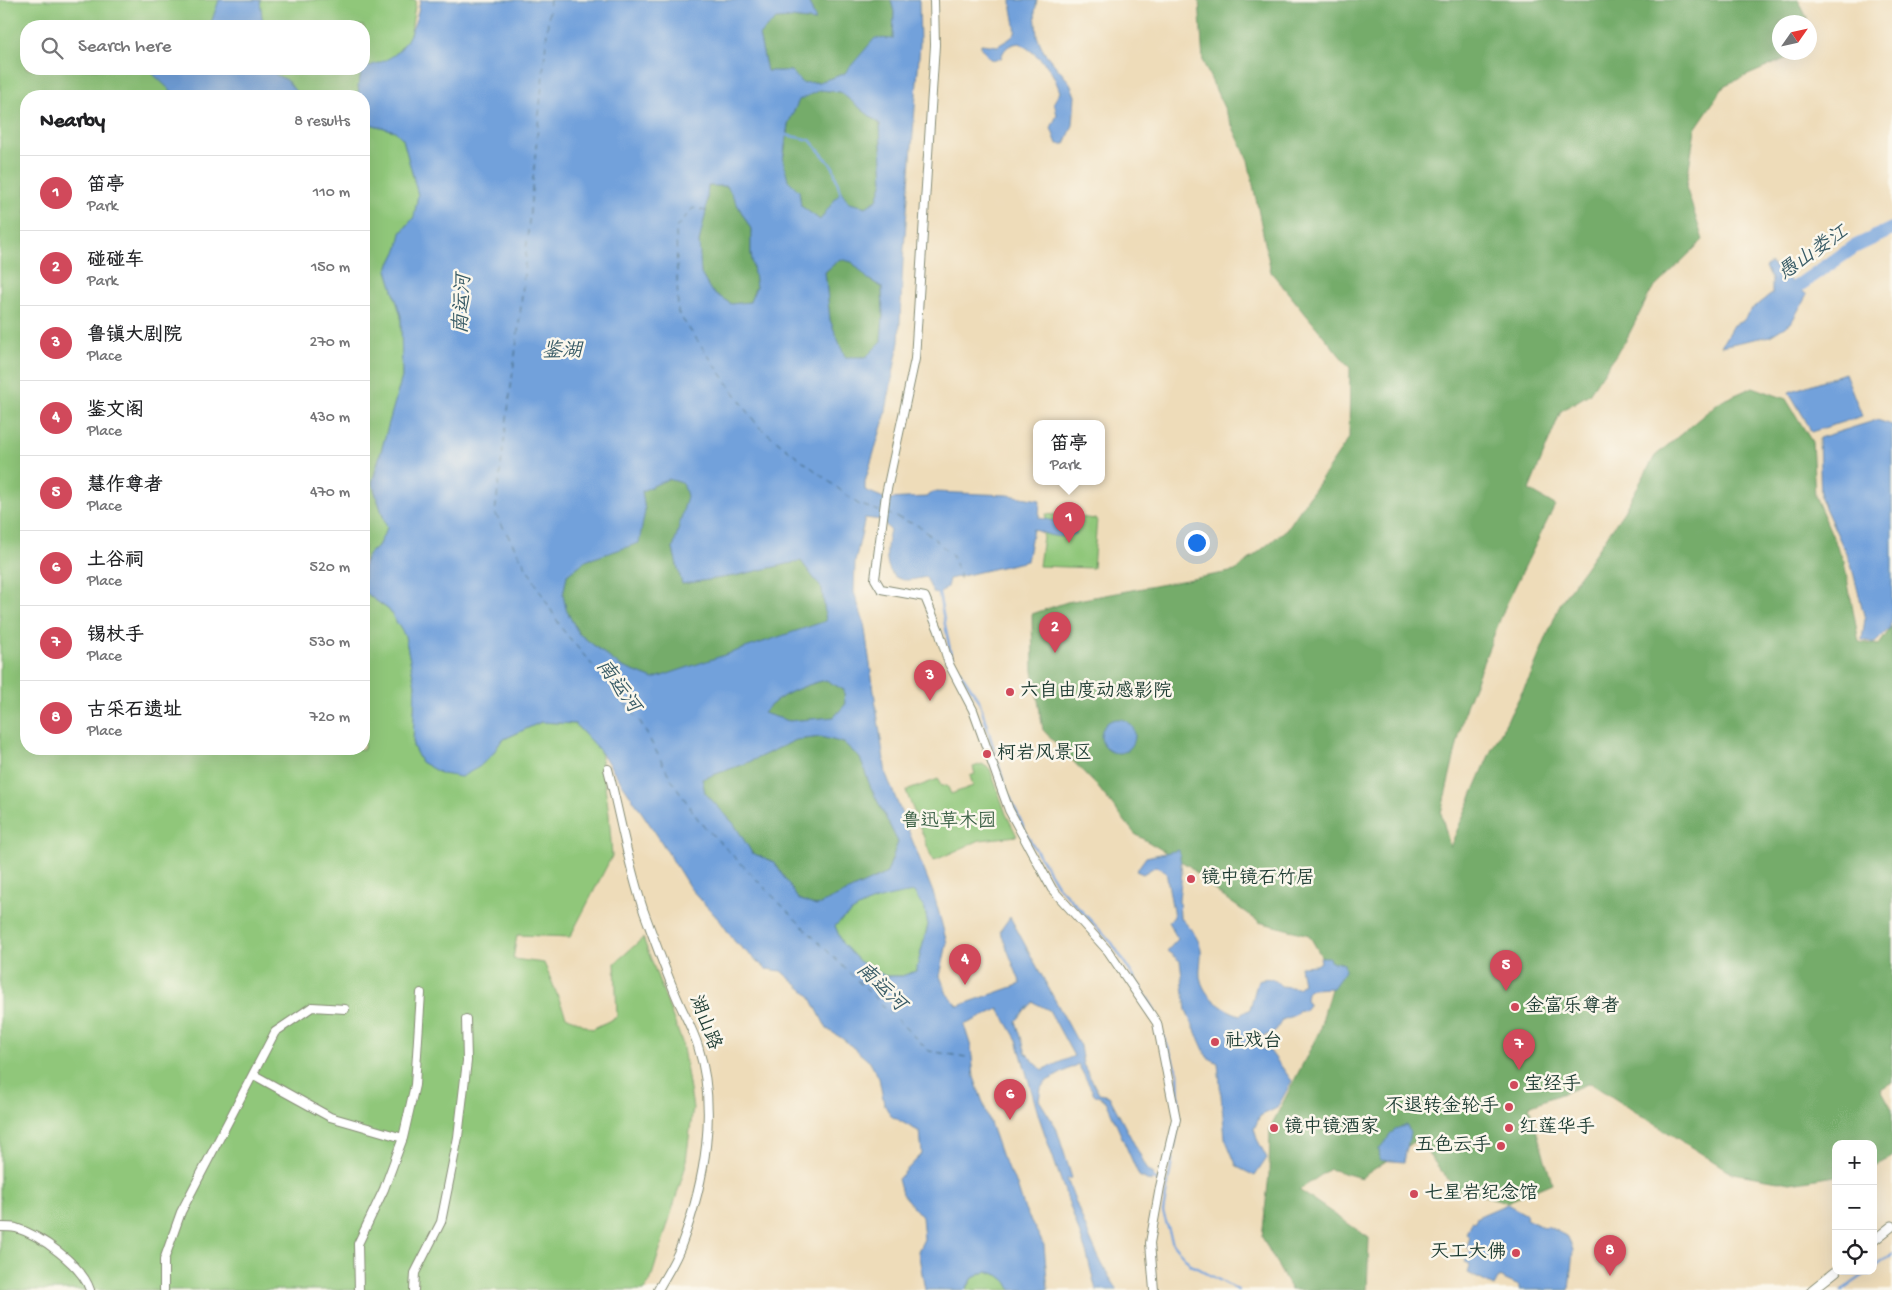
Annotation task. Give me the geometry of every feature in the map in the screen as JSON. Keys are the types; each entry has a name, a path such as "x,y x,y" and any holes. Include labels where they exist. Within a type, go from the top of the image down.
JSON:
{"street":[{"path":"934,0 935,45 915,358 886,494 875,579 881,589 925,597 939,631 949,664 973,710 1009,810 1052,888 1108,951 1157,1023 1176,1119 1160,1187 1150,1243 1154,1290"},
{"name":"湖山路","path":"608,769 618,808 623,842 644,910 698,1045 705,1078 707,1112 701,1178 682,1244 658,1290"},
{"path":"359,1290 358,1244 384,1189 403,1138 415,1085 421,994"},
{"path":"164,1290 164,1260 181,1212 254,1075 274,1032 312,1007 345,1009"},
{"path":"414,1290 415,1273 441,1222 458,1137 467,1061 466,1019"},
{"path":"254,1075 330,1117 403,1138"},
{"path":"1877,1238 1892,1226"},
{"path":"0,1227 16,1228 46,1243 76,1268 90,1290"},
{"path":"1812,1290 1832,1274"}],"green space":[{"path":"0,0 416,0 410,37 365,90 20,90 20,755 370,755 370,596 389,610 405,636 415,685 413,746 421,762 442,774 502,740 541,722 575,724 600,751 609,814 612,856 570,937 517,935 513,959 544,963 566,1016 592,1029 617,1017 615,963 643,938 682,1042 693,1108 685,1168 650,1282 644,1290 0,1290"},
{"path":"808,0 891,0 894,12 893,40 853,64 844,74 819,82 802,83 791,71 767,71 759,35 776,19 791,18 816,21"},
{"path":"1199,0 1798,0 1806,15 1772,15 1772,60 1783,60 1725,85 1695,129 1686,187 1703,240 1651,291 1627,338 1589,394 1561,411 1529,490 1555,505 1505,607 1466,706 1441,813 1450,847 1490,753 1530,677 1561,602 1623,513 1655,456 1719,402 1753,387 1786,399 1812,442 1815,496 1844,562 1859,642 1879,645 1892,626 1892,1082 1881,1089 1892,1109 1892,1157 1877,1165 1877,1140 1832,1140 1832,1177 1790,1183 1732,1173 1590,1083 1529,1106 1552,1183 1507,1202 1455,1188 1417,1140 1361,1178 1330,1169 1299,1190 1369,1238 1367,1290 1291,1290 1262,1237 1269,1175 1270,1128 1319,1032 1334,978 1309,935 1259,922 1218,893 1189,866 1135,834 1097,786 1043,730 1033,671 1032,614 1067,602 1235,571 1287,529 1349,438 1350,368 1271,272 1248,160 1203,62"},
{"path":"820,90 840,92 880,124 883,181 877,200 866,207 849,203 820,220 801,206 799,191 788,180 783,160 788,124 799,100"},
{"path":"370,124 395,131 403,139 418,195 414,217 401,233 398,248 387,270 401,316 402,377 372,483 387,528 377,548 370,552"},
{"path":"708,186 727,186 751,229 751,253 756,286 750,302 731,304 711,291 701,274 699,242 706,211"},
{"path":"840,259 852,262 868,279 882,287 883,316 881,342 866,357 845,358 830,320 825,272"},
{"path":"668,479 683,483 688,496 673,549 682,584 734,576 801,561 822,589 826,622 653,679 620,666 578,633 566,609 563,595 567,575 585,561 638,543 645,511 642,491"},
{"path":"1046,514 1097,519 1093,568 1039,566"},
{"path":"826,680 844,690 845,705 834,717 789,721 763,713 784,696"},
{"path":"821,737 844,743 860,758 871,788 898,842 887,873 816,906 798,899 774,862 752,853 734,824 705,793 702,779 749,762 796,740"},
{"name":"鲁迅草木园","path":"982,764 990,769 1006,814 1017,836 980,840 933,861 906,791 938,779 941,786 947,785 951,794 973,786 970,776 975,774 973,767"},
{"path":"914,891 925,910 928,925 916,971 902,976 885,976 859,961 842,943 835,926 862,906"},
{"path":"987,1271 1005,1280 1011,1290 966,1290 973,1278"}],"water":[{"path":"219,0 260,0 262,20 212,20"},
{"name":"鉴湖","path":"420,0 808,0 816,21 791,18 776,19 759,35 767,71 791,71 802,83 819,82 844,74 875,38 893,39 894,12 891,0 919,0 920,44 903,261 899,342 885,416 865,482 865,490 886,499 926,497 934,492 1008,495 1040,500 1039,518 1075,525 1076,534 1054,536 1033,529 1027,561 949,579 947,587 939,594 933,593 926,577 906,580 892,574 887,561 887,544 890,530 882,520 865,518 855,562 854,592 864,623 886,774 934,895 947,943 940,976 947,994 958,1006 1021,984 1000,931 1010,917 1080,1046 1083,1064 1099,1094 1109,1096 1149,1172 1153,1174 1151,1182 1139,1176 1106,1101 1094,1094 1078,1064 1045,1082 1041,1088 1039,1100 1056,1127 1072,1178 1067,1179 1089,1236 1102,1264 1118,1290 1096,1290 1087,1255 1039,1117 1017,1040 999,1009 964,1025 971,1047 974,1077 1002,1157 1017,1185 1025,1210 1044,1245 1048,1290 1011,1290 1005,1280 987,1271 973,1278 965,1290 925,1290 918,1251 924,1239 922,1217 902,1194 898,1179 922,1154 920,1132 891,1116 884,1104 879,1078 871,1063 843,1039 827,1029 810,996 781,971 766,969 735,942 721,922 690,888 657,835 600,751 575,724 541,722 502,740 492,755 479,767 461,777 442,774 421,762 413,746 415,685 405,636 389,610 370,596 370,552 377,548 387,528 372,483 402,377 401,316 387,270 398,248 401,233 414,217 418,195 403,139 395,131 370,124 370,90 358,90 358,86 361,75 370,75 370,66 388,59 402,47 414,24","holes":["820,90 840,92 880,124 883,181 877,200 866,207 849,203 841,191 820,220 801,206 799,191 788,180 783,160 788,124 799,100","708,186 727,186 751,229 751,253 756,287 750,302 731,304 711,291 701,274 699,242 706,211","840,259 852,262 868,279 882,287 883,316 881,342 866,357 845,357 830,320 825,272","668,479 683,483 687,496 673,549 682,584 734,576 801,561 822,589 826,621 653,679 620,666 578,633 566,609 563,595 567,575 585,561 639,543 645,511 642,491","826,680 844,690 845,705 834,717 789,721 763,713 784,696","821,737 844,743 860,758 871,788 898,842 887,873 816,906 798,899 774,862 752,853 734,824 705,793 702,779 749,762 796,740","914,892 925,910 928,925 916,971 902,976 885,976 859,961 842,943 835,926 862,906 892,896","1033,1002 1049,1010 1074,1056 1042,1070 1026,1053 1016,1021"]},
{"path":"1011,0 1037,0 1035,12 1037,36 1044,52 1070,83 1075,96 1073,125 1065,144 1057,144 1051,128 1057,115 1054,102 1060,92 1053,75 1044,63 1020,43 1008,47 1001,58 996,60 990,59 981,48 981,44 998,46 1014,35 1015,28"},
{"path":"154,75 276,75 287,80 294,90 170,90"},
{"path":"1770,263 1807,295 1791,323 1770,336 1721,346 1733,325 1743,321 1751,310 1772,294 1772,280 1765,267"},
{"path":"1845,373 1862,416 1811,432 1789,392"},
{"path":"1877,420 1892,425 1892,621 1889,629 1875,643 1862,640 1865,619 1851,564 1821,499 1819,438"},
{"path":"1118,719 1125,720 1130,724 1134,729 1134,743 1130,748 1125,752 1118,753 1111,752 1106,748 1102,743 1101,736 1102,729 1106,724 1111,720"},
{"path":"1179,850 1182,873 1179,900 1180,917 1193,932 1200,944 1200,977 1205,991 1220,1006 1240,1015 1250,1009 1258,980 1271,979 1281,986 1298,988 1303,984 1300,966 1317,965 1321,962 1320,957 1329,957 1330,961 1334,963 1344,964 1345,971 1333,988 1311,989 1307,993 1306,999 1309,1005 1304,1011 1299,1010 1295,1015 1282,1020 1275,1032 1256,1039 1262,1049 1270,1051 1292,1081 1277,1108 1260,1116 1254,1129 1267,1158 1255,1176 1237,1167 1225,1138 1218,1063 1207,1057 1186,1010 1180,961 1167,951 1178,939 1168,922 1174,917 1166,872 1156,866 1143,874 1136,871 1146,857"},
{"path":"1407,1125 1410,1133 1404,1162 1380,1160 1379,1149 1395,1129"},
{"path":"1507,1204 1527,1215 1526,1219 1545,1228 1547,1226 1568,1237 1573,1250 1569,1290 1519,1290 1519,1286 1499,1277 1494,1286 1467,1273 1470,1264 1465,1262 1471,1250 1467,1247 1470,1237 1466,1234 1471,1221 1474,1222 1477,1217"}],"waterway":[{"path":"786,135 810,140 833,167 841,195"},
{"name":"愚山娄江","path":"1784,299 1789,292 1854,247 1892,229"},
{"path":"939,594 952,660 979,700 1005,786 1027,835 1057,885 1112,943 1153,1007 1157,1017"},
{"path":"1162,1032 1178,1073 1179,1118"},
{"path":"1178,1126 1163,1212 1173,1244 1191,1265 1238,1290"},
{"path":"1149,1177 1168,1185"},
{"path":"1877,1266 1892,1254"},
{"path":"1842,1290 1864,1275"}],"ferry route":[{"path":"550,0 520,316 495,513 562,629 641,723 671,779 700,822 929,1051 966,1057"},
{"path":"706,211 693,208 676,228 678,313 758,426 858,504 879,511"},
{"path":"886,513 921,527 952,555 962,583"}],"place":[{"name":"笛亭","path":"1069,543"},
{"name":"碰碰车","path":"1055,653"},
{"name":"六自由度动感影院","path":"1010,692"},
{"name":"鲁镇大剧院","path":"930,701"},
{"name":"柯岩风景区","path":"987,754"},
{"name":"镜中镜石竹居","path":"1191,879"},
{"name":"鉴文阁","path":"965,985"},
{"name":"慧作尊者","path":"1506,991"},
{"name":"金富乐尊者","path":"1515,1007"},
{"name":"社戏台","path":"1215,1042"},
{"name":"锡杖手","path":"1519,1070"},
{"name":"宝经手","path":"1514,1085"},
{"name":"不退转金轮手","path":"1509,1107"},
{"name":"土谷祠","path":"1010,1120"},
{"name":"镜中镜酒家","path":"1274,1128"},
{"name":"红莲华手","path":"1509,1128"},
{"name":"五色云手","path":"1501,1146"},
{"name":"七星岩纪念馆","path":"1414,1194"},
{"name":"天工大佛","path":"1516,1253"},
{"name":"古采石遗址","path":"1610,1276"}],"water label":[{"name":"南运河","path":"464,304"},
{"name":"南运河","path":"617,687"},
{"name":"南运河","path":"880,988"}]}
